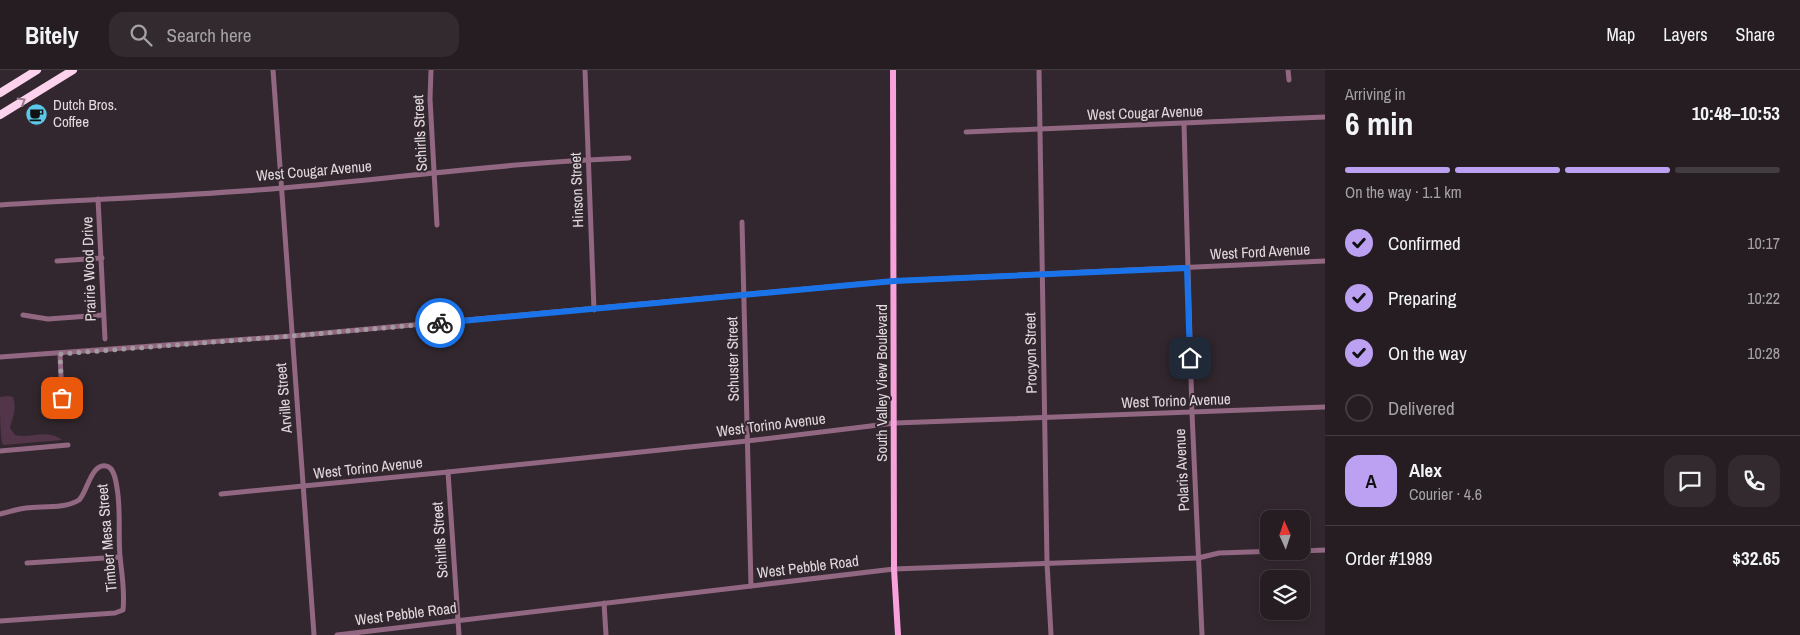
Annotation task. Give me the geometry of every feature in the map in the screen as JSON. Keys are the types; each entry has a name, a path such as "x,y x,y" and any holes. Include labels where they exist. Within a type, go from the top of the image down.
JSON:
{"highway":[{"path":"0,93 37,70"},
{"path":"0,115 74,70"}],"main road":[{"name":"South Valley View Boulevard","path":"893,70 894,569 898,635"}],"street":[{"name":"Arville Street","path":"273,70 314,635"},
{"name":"Schirlls Street","path":"431,70 430,99 437,225"},
{"name":"Hinson Street","path":"585,70 594,310"},
{"name":"Procyon Street","path":"1039,70 1046,564 1051,635"},
{"path":"1288,70 1288,80"},
{"name":"West Cougar Avenue","path":"966,132 1325,117"},
{"name":"Polaris Avenue","path":"1184,124 1192,412 1202,635"},
{"name":"West Cougar Avenue","path":"0,205 282,188 435,172 588,159 629,158"},
{"name":"Prairie Wood Drive","path":"98,199 105,339"},
{"name":"Schuster Street","path":"742,222 751,586"},
{"path":"58,261 102,258"},
{"name":"West Ford Avenue","path":"0,357 292,336 594,310 894,281 1325,261"},
{"path":"23,315 48,319 103,315"},
{"path":"60,354 62,398"},
{"name":"West Torino Avenue","path":"221,494 748,441 895,423 1325,407"},
{"path":"0,452 23,448 68,445"},
{"name":"Timber Mesa Street","path":"0,514 24,508 64,505 81,498 98,468 107,466 112,470 118,489 120,557 125,594 123,610 115,613 0,621"},
{"name":"Schirlls Street","path":"448,472 459,635"},
{"path":"1310,551 1325,550"},
{"name":"West Pebble Road","path":"337,635 894,569 1198,558 1219,553 1260,552"},
{"path":"27,563 120,557"},
{"path":"604,603 606,635"}],"shaded area":[{"path":"0,397 13,397 15,405 10,428 15,435 45,434 62,440 3,445"}],"way so far":[{"path":"62,398 60,354 440,323"}],"place":[{"name":"Dutch Bros. Coffee","path":"37,114"}],"route":[{"path":"440,323 894,281 1187,268 1190,358"}]}
